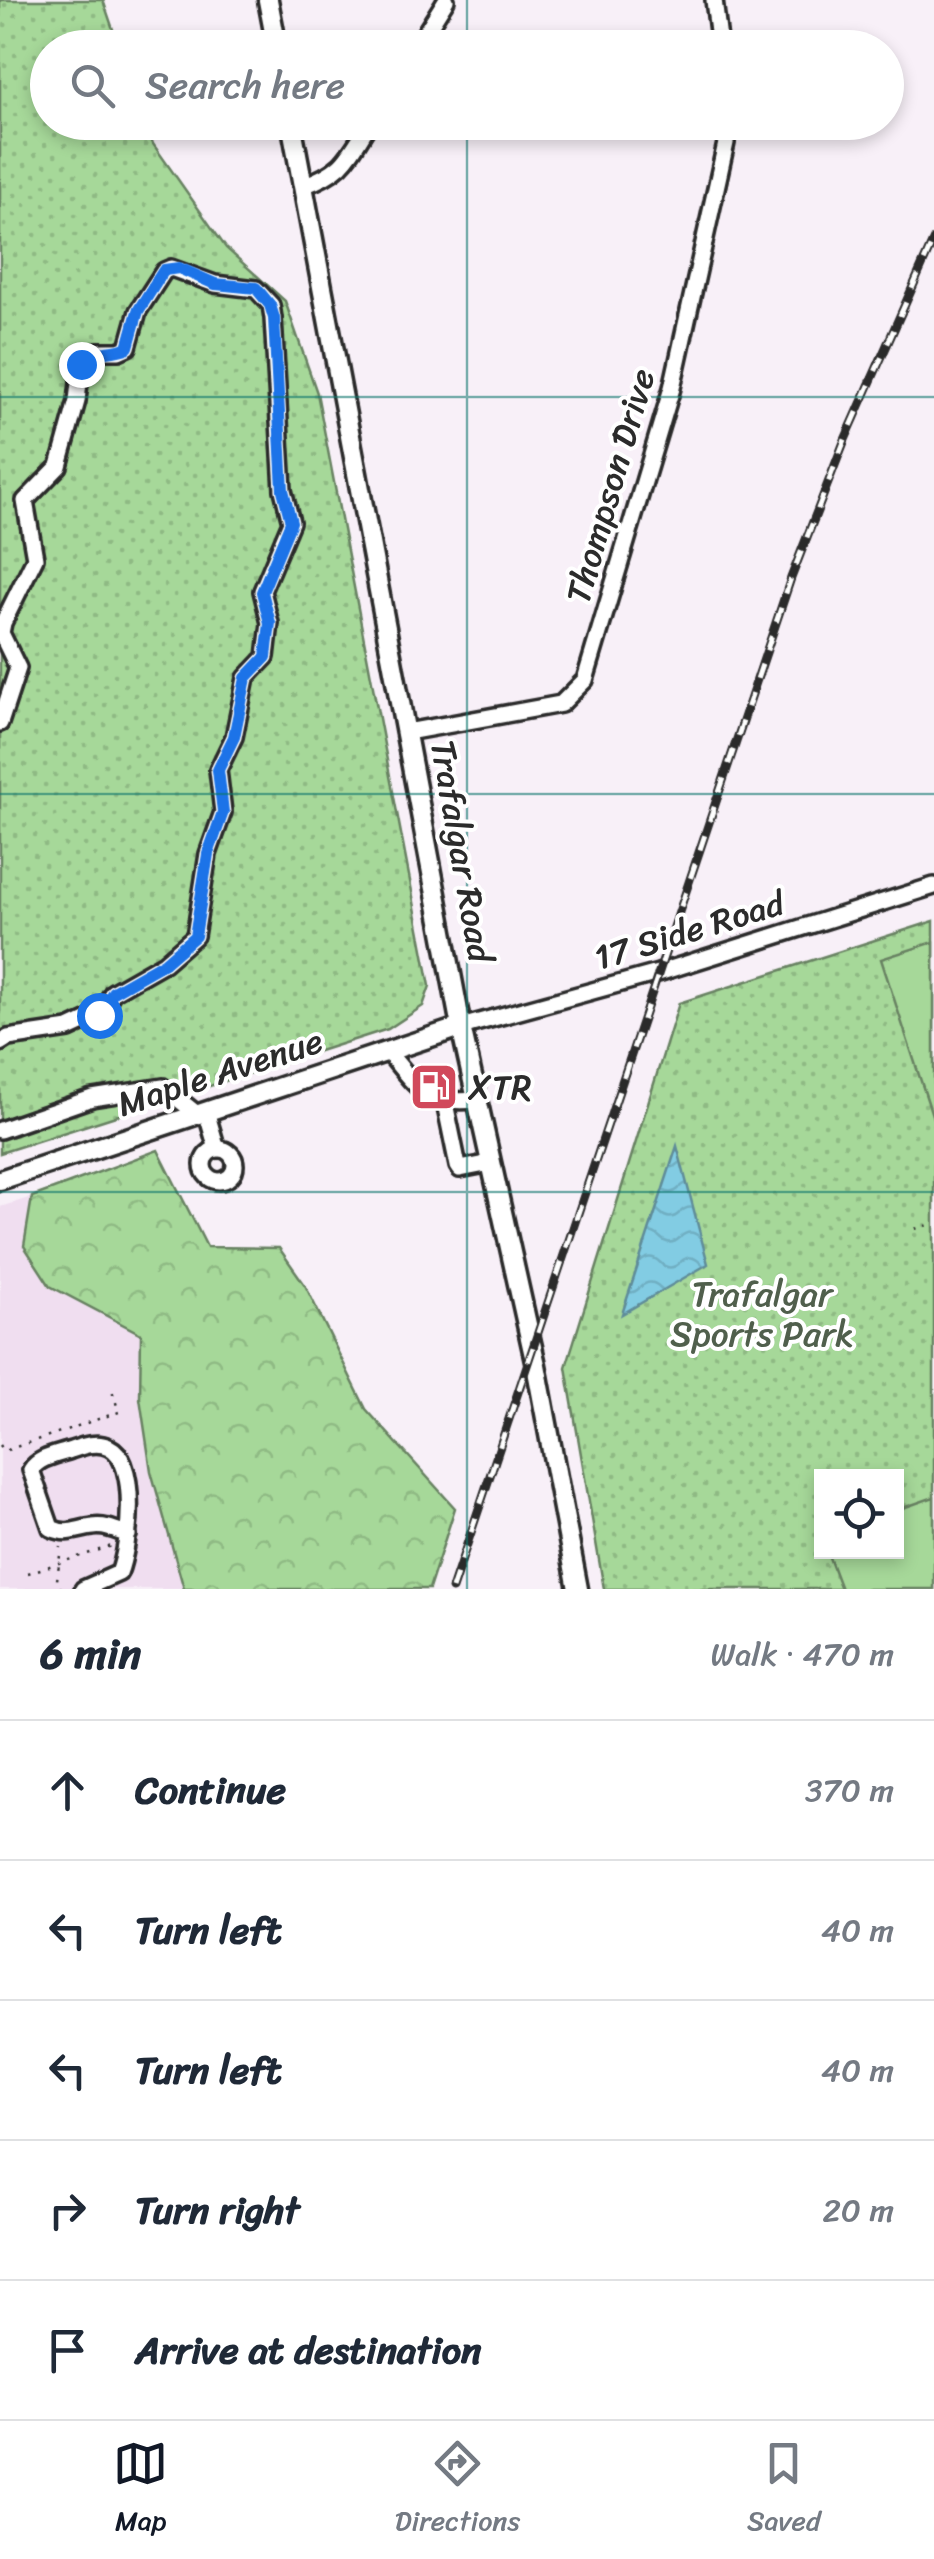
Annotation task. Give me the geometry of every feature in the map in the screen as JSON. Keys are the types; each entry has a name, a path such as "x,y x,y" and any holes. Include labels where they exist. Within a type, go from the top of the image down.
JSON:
{"main road":[{"path":"268,0 273,30"},
{"name":"Trafalgar Road","path":"293,140 461,1027 536,1365 578,1589"},
{"name":"Maple Avenue","path":"0,1180 461,1027"}],"street":[{"path":"427,30 446,0"},
{"path":"714,0 718,30"},
{"path":"302,186 335,173 359,140"},
{"name":"Thompson Drive","path":"408,732 561,704 585,680 672,388 726,140"},
{"path":"0,723 18,668 1,633 3,623 36,558 25,501 59,466 77,400 81,364 87,356 98,352 128,347 138,311 164,270 179,268 215,284 256,288 270,305 274,318 283,490 291,522 262,592 270,623 266,657 246,678 234,737 218,770 223,812 208,854 195,936 164,963 113,992 99,1015 69,1029 8,1038 0,1044"},
{"name":"17 Side Road","path":"461,1027 658,973 934,886"},
{"path":"387,1051 418,1088 446,1103 477,1100"},
{"path":"0,1130 92,1098 162,1087 202,1113 217,1150"},
{"path":"446,1103 460,1169 491,1163"},
{"path":"84,1589 119,1573 128,1538 128,1478 120,1458 110,1447 90,1443 36,1462 31,1470 50,1528 60,1532 108,1527 128,1538"}],"path":[{"path":"915,1229 934,1223"},
{"path":"0,1445 4,1452 119,1412 112,1390"},
{"path":"60,1532 61,1589"},
{"path":"28,1573 128,1538"}],"shaded area":[{"path":"32,1197 24,1246 50,1286 142,1334 140,1398 151,1471 184,1589 0,1589 0,1207"}],"green space":[{"path":"0,0 103,0 113,30 30,30 30,140 151,140 226,248 285,301 317,393 430,986 423,1006 388,1029 0,1153"},
{"name":"Trafalgar Sports Park","path":"934,921 934,1589 604,1589 566,1367 679,1003"},
{"path":"934,942 934,1121 881,959"},
{"path":"158,1150 207,1247 279,1248 305,1285 366,1409 455,1508 429,1589 184,1589 151,1471 140,1398 141,1334 50,1286 24,1246 32,1197"},
{"path":"934,1497 934,1589 841,1589 830,1559 904,1559 904,1508"}],"water":[{"path":"677,1146 708,1264 622,1314"}],"railway":[{"path":"452,1589 791,578 844,442 934,239"}],"place":[{"name":"XTR","path":"434,1087"}],"route":[{"path":"81,364 87,356 98,352 128,347 138,311 164,270 179,268 215,284 256,288 270,305 274,318 283,490 291,522 262,592 270,623 266,657 246,678 238,724 218,770 223,812 198,898 195,936 164,963 119,987 99,1015"}]}
